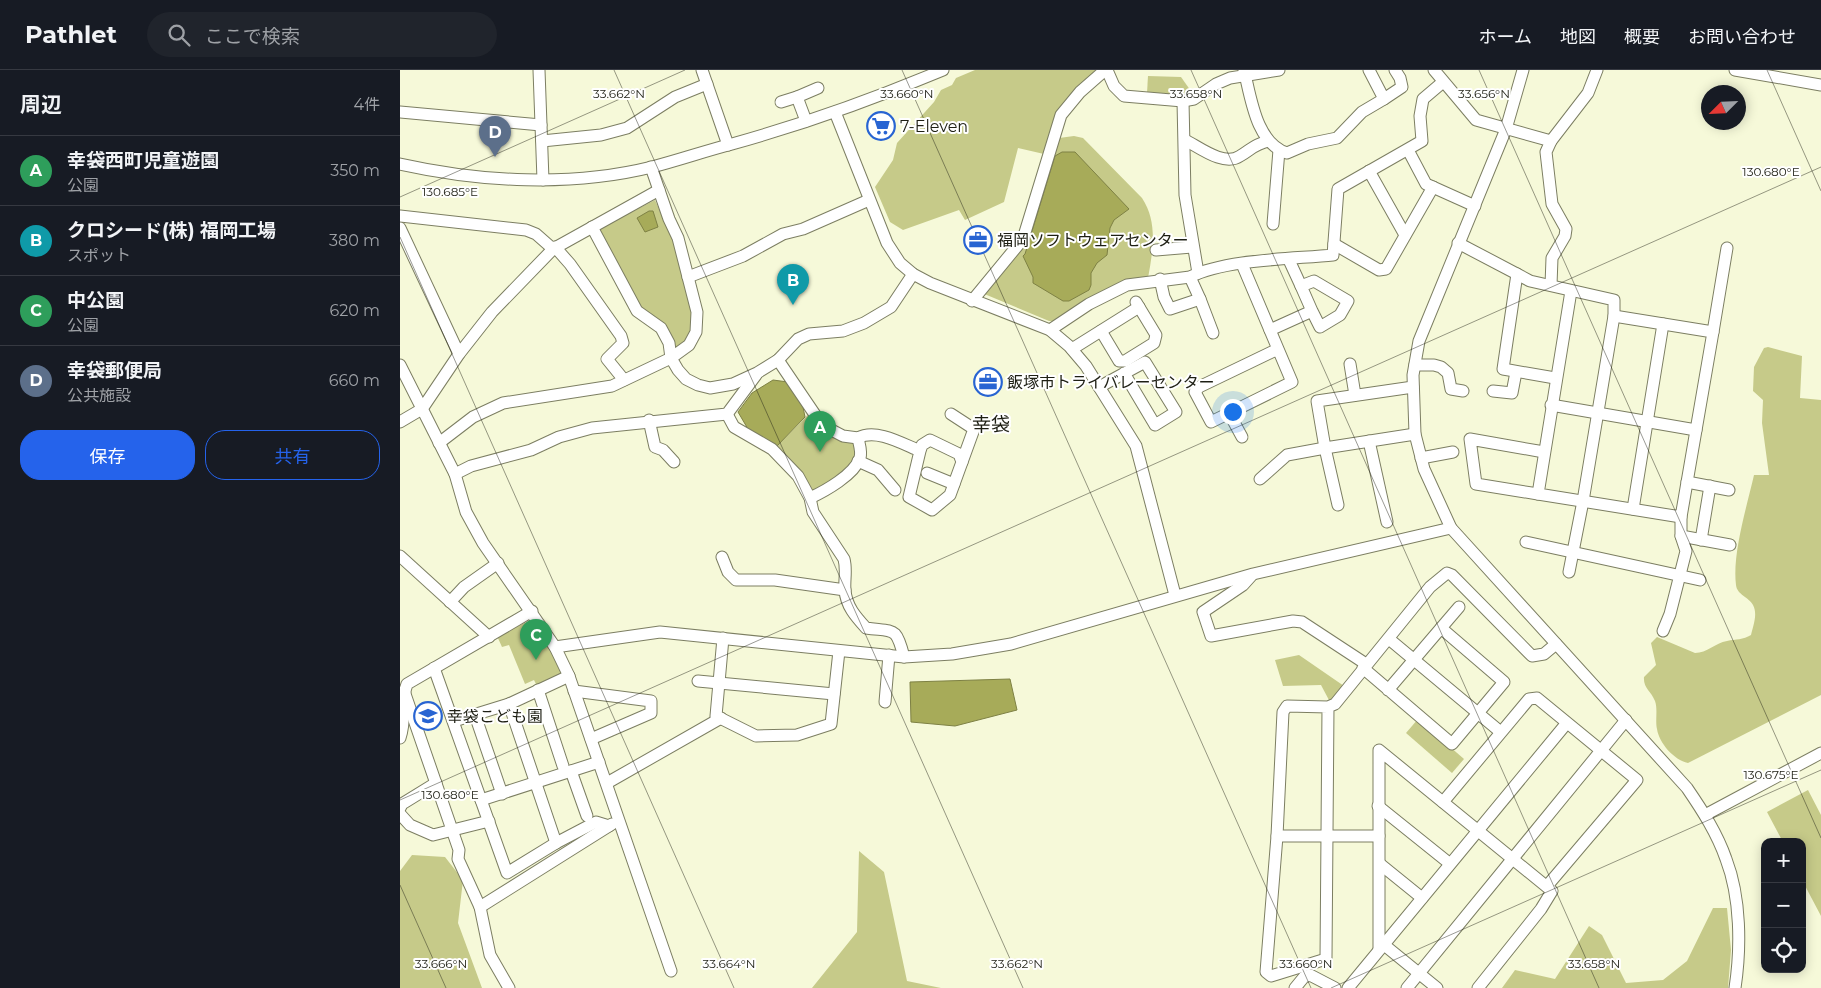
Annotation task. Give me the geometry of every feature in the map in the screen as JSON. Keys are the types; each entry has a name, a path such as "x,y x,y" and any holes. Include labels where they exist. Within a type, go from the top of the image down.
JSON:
{"street":[{"path":"539,70 543,180"},
{"path":"702,70 728,145"},
{"path":"972,301 1023,239 1061,115 1080,92 1106,70 1114,86 1124,96 1183,101 1194,98 1216,84 1245,73 1279,70"},
{"path":"1370,70 1384,99"},
{"path":"1245,73 1259,121 1268,141 1278,150 1287,154 1308,144 1337,138 1362,112 1402,88 1400,78 1395,70"},
{"path":"1434,70 1471,117 1506,130 1551,141"},
{"path":"1523,70 1506,130 1419,341 1413,387 1415,434 1421,458 1434,494 1451,528 1687,788 1705,815 1726,859 1735,898 1738,964 1735,988"},
{"path":"1550,285 1552,258 1565,236 1566,229 1552,204 1546,152 1551,141 1588,93 1597,70"},
{"path":"1735,70 1821,85"},
{"path":"400,164 447,174 543,180 612,174 651,167 806,122 940,71"},
{"path":"1050,330 1088,304 1127,285 1194,275 1242,264 1333,255 1338,189 1422,141 1420,116 1423,99 1443,82"},
{"path":"542,141 601,135 628,128 675,97 708,84"},
{"path":"781,102 818,88"},
{"path":"797,97 806,122"},
{"path":"1183,101 1185,195 1194,275 1200,299 1213,333"},
{"path":"400,112 541,125"},
{"path":"835,112 886,243 900,263 913,274 972,301 1050,330 1072,349 1099,387 1136,446 1175,595"},
{"path":"1185,140 1219,157 1230,160 1239,157 1254,144 1268,141"},
{"path":"1274,224 1278,150"},
{"path":"1408,150 1426,184 1475,206"},
{"path":"439,443 473,417 504,404 605,387 671,358 689,345 696,332 697,312 678,238 651,167"},
{"path":"1370,171 1405,235"},
{"path":"1334,244 1379,270 1386,269 1433,187"},
{"path":"400,422 422,409 459,354 492,312 554,248 659,190"},
{"path":"688,277 743,256 783,234 803,229 869,200"},
{"path":"400,216 511,227 536,234 570,264 621,336 623,343 607,359 624,380"},
{"path":"592,227 637,311 661,328 669,343 671,358 686,379 710,388 733,384 757,373 778,360 798,339 809,334 843,331 891,307 913,274"},
{"path":"400,228 459,354"},
{"path":"1458,243 1530,281 1614,300 1614,316 1598,413 1569,572"},
{"path":"1156,250 1192,247"},
{"path":"1663,631 1686,551 1681,536 1682,517 1727,248"},
{"path":"1289,260 1312,311 1320,327 1340,315 1348,301 1314,281 1301,286"},
{"path":"1242,264 1292,382 1211,422 1195,392 1199,387 1278,349"},
{"path":"1517,274 1503,369 1555,378"},
{"path":"1160,279 1164,298 1170,309 1200,299"},
{"path":"1538,494 1555,378 1571,291"},
{"path":"1072,349 1137,304 1156,335 1154,343 1124,361 1119,361 1100,331"},
{"path":"1270,330 1312,311"},
{"path":"1614,316 1713,332"},
{"path":"1633,509 1663,324"},
{"path":"778,360 802,399 822,425 843,436 858,438 863,435 882,437 920,452"},
{"path":"1099,387 1124,373 1145,362 1176,412 1155,425 1124,373"},
{"path":"1350,364 1355,395"},
{"path":"400,365 455,474 466,512 483,543 556,647 569,676 671,971"},
{"path":"1415,365 1441,367 1448,373 1451,389 1463,390"},
{"path":"1493,390 1512,393 1516,372"},
{"path":"455,474 471,466 531,450 559,437 592,428 649,420 687,419 727,414 757,373"},
{"path":"1338,505 1317,401 1413,387"},
{"path":"1551,405 1696,430"},
{"path":"1229,413 1242,437"},
{"path":"727,414 734,427 772,449 791,468 810,498 813,512 844,559 846,567 845,590 848,605 866,628 891,630 899,637 904,657"},
{"path":"951,414 974,429 962,462 954,484 950,495 932,510 909,497 922,444 930,440 959,454 962,462"},
{"path":"649,420 655,447 663,450 674,462"},
{"path":"1260,479 1287,455 1415,434"},
{"path":"810,498 829,489 858,461 861,451 858,438"},
{"path":"1544,452 1470,439 1476,484 1682,517"},
{"path":"1369,441 1387,522"},
{"path":"1421,458 1454,452"},
{"path":"858,461 878,470 895,490"},
{"path":"927,473 954,484"},
{"path":"1687,482 1729,490"},
{"path":"1701,540 1710,486"},
{"path":"556,647 660,632 904,657 952,654 1012,644 1252,574 1451,528"},
{"path":"1681,536 1730,545"},
{"path":"1526,542 1700,580"},
{"path":"400,556 489,637"},
{"path":"722,557 728,572 736,580 775,580 845,590"},
{"path":"450,602 464,587 498,564"},
{"path":"1328,707 1326,959 1271,976 1266,972 1277,836 1283,712 1287,706 1328,707 1335,704 1430,588 1447,573 1452,574 1532,656 1544,654 1556,644"},
{"path":"1252,574 1243,585 1203,612 1211,636 1293,621 1302,622 1365,666 1388,690 1452,744 1504,682 1441,628"},
{"path":"1388,690 1459,607"},
{"path":"400,738 405,718 402,700 407,684 532,611"},
{"path":"723,638 716,716 756,736 798,735 831,724 839,651"},
{"path":"1389,639 1497,729"},
{"path":"885,702 889,655"},
{"path":"434,668 507,873 556,843 596,822 608,826"},
{"path":"454,721 509,704 569,676"},
{"path":"698,681 834,694"},
{"path":"538,690 586,816"},
{"path":"404,691 459,850 458,859 480,907 490,955 509,988"},
{"path":"574,691 651,701 651,713 591,739"},
{"path":"1443,802 1529,700 1537,698 1566,724 1637,780 1547,886"},
{"path":"509,704 556,843"},
{"path":"475,715 502,794"},
{"path":"607,784 720,718"},
{"path":"1407,988 1626,720"},
{"path":"1348,988 1449,863 1566,724"},
{"path":"1381,946 1378,806 1380,750 1552,891 1541,909 1478,988"},
{"path":"1705,815 1821,753"},
{"path":"482,800 535,782 567,768 599,762"},
{"path":"400,808 402,804 436,783"},
{"path":"1378,806 1449,863"},
{"path":"400,814 410,826 433,835 488,821"},
{"path":"480,907 619,819"},
{"path":"1277,836 1379,836"},
{"path":"1380,864 1422,898"},
{"path":"1381,946 1437,988"},
{"path":"1295,988 1304,978 1310,975 1335,988"}],"shaded area":[{"path":"975,70 1100,70 1067,101 1044,154 1018,148 1004,202 965,220 959,210 903,230 890,222 875,187 893,160 897,143 934,102 941,90 952,85 956,78"},
{"path":"1148,76 1181,77 1193,94 1182,97 1147,93"},
{"path":"1074,136 1083,138 1142,198 1147,207 1152,227 1151,257 1148,278 1125,280 1053,321 1049,321 982,293 1026,242 1059,138"},
{"path":"1062,152 1075,152 1129,209 1114,220 1110,228 1107,255 1097,263 1091,273 1089,290 1069,301 1063,301 1033,283 1033,277 1023,256 1055,156"},
{"path":"655,200 674,243 694,310 690,338 673,354 671,341 643,315 599,229"},
{"path":"649,211 653,211 658,227 645,232 637,218"},
{"path":"1768,347 1802,356 1800,398 1821,400 1821,695 1688,763 1673,755 1661,740 1656,726 1656,704 1645,684 1644,677 1656,665 1651,643 1657,637 1699,653 1723,642 1742,639 1751,635 1755,612 1751,602 1737,588 1735,573 1738,545 1754,475 1769,475 1762,423 1763,400 1753,391 1754,367 1764,348"},
{"path":"773,380 788,382 803,407 805,417 777,446 748,429 738,412 752,393"},
{"path":"809,414 822,432 855,442 856,453 851,466 832,481 813,491 802,472 777,446"},
{"path":"533,619 543,634 562,675 538,688 534,680 525,684 509,645 502,647 497,636"},
{"path":"1299,655 1344,686 1330,702 1321,685 1283,686 1275,660"},
{"path":"1010,679 1017,710 955,726 911,722 910,682"},
{"path":"1418,719 1464,759 1452,773 1406,733"},
{"path":"1808,790 1821,815 1821,916 1806,888 1806,838 1781,838 1767,812"},
{"path":"859,851 884,872 907,981 941,988 812,988 857,932"},
{"path":"412,855 445,857 463,880 458,923 482,988 400,988 400,871"},
{"path":"1713,908 1727,908 1731,950 1728,988 1502,988 1515,970 1555,979 1589,926 1602,935 1626,983 1663,980 1687,961"}],"place":[{"name":"7-Eleven","path":"881,126"},
{"name":"幸袋郵便局","path":"495,157"},
{"name":"福岡ソフトウェアセンター","path":"978,240"},
{"name":"クロシード(株) 福岡工場","path":"793,305"},
{"name":"飯塚市トライバレーセンター","path":"988,382"},
{"name":"幸袋西町児童遊園","path":"820,452"},
{"name":"中公園","path":"536,660"},
{"name":"幸袋こども園","path":"428,716"}],"district":[{"name":"幸袋","path":"991,424"}]}
